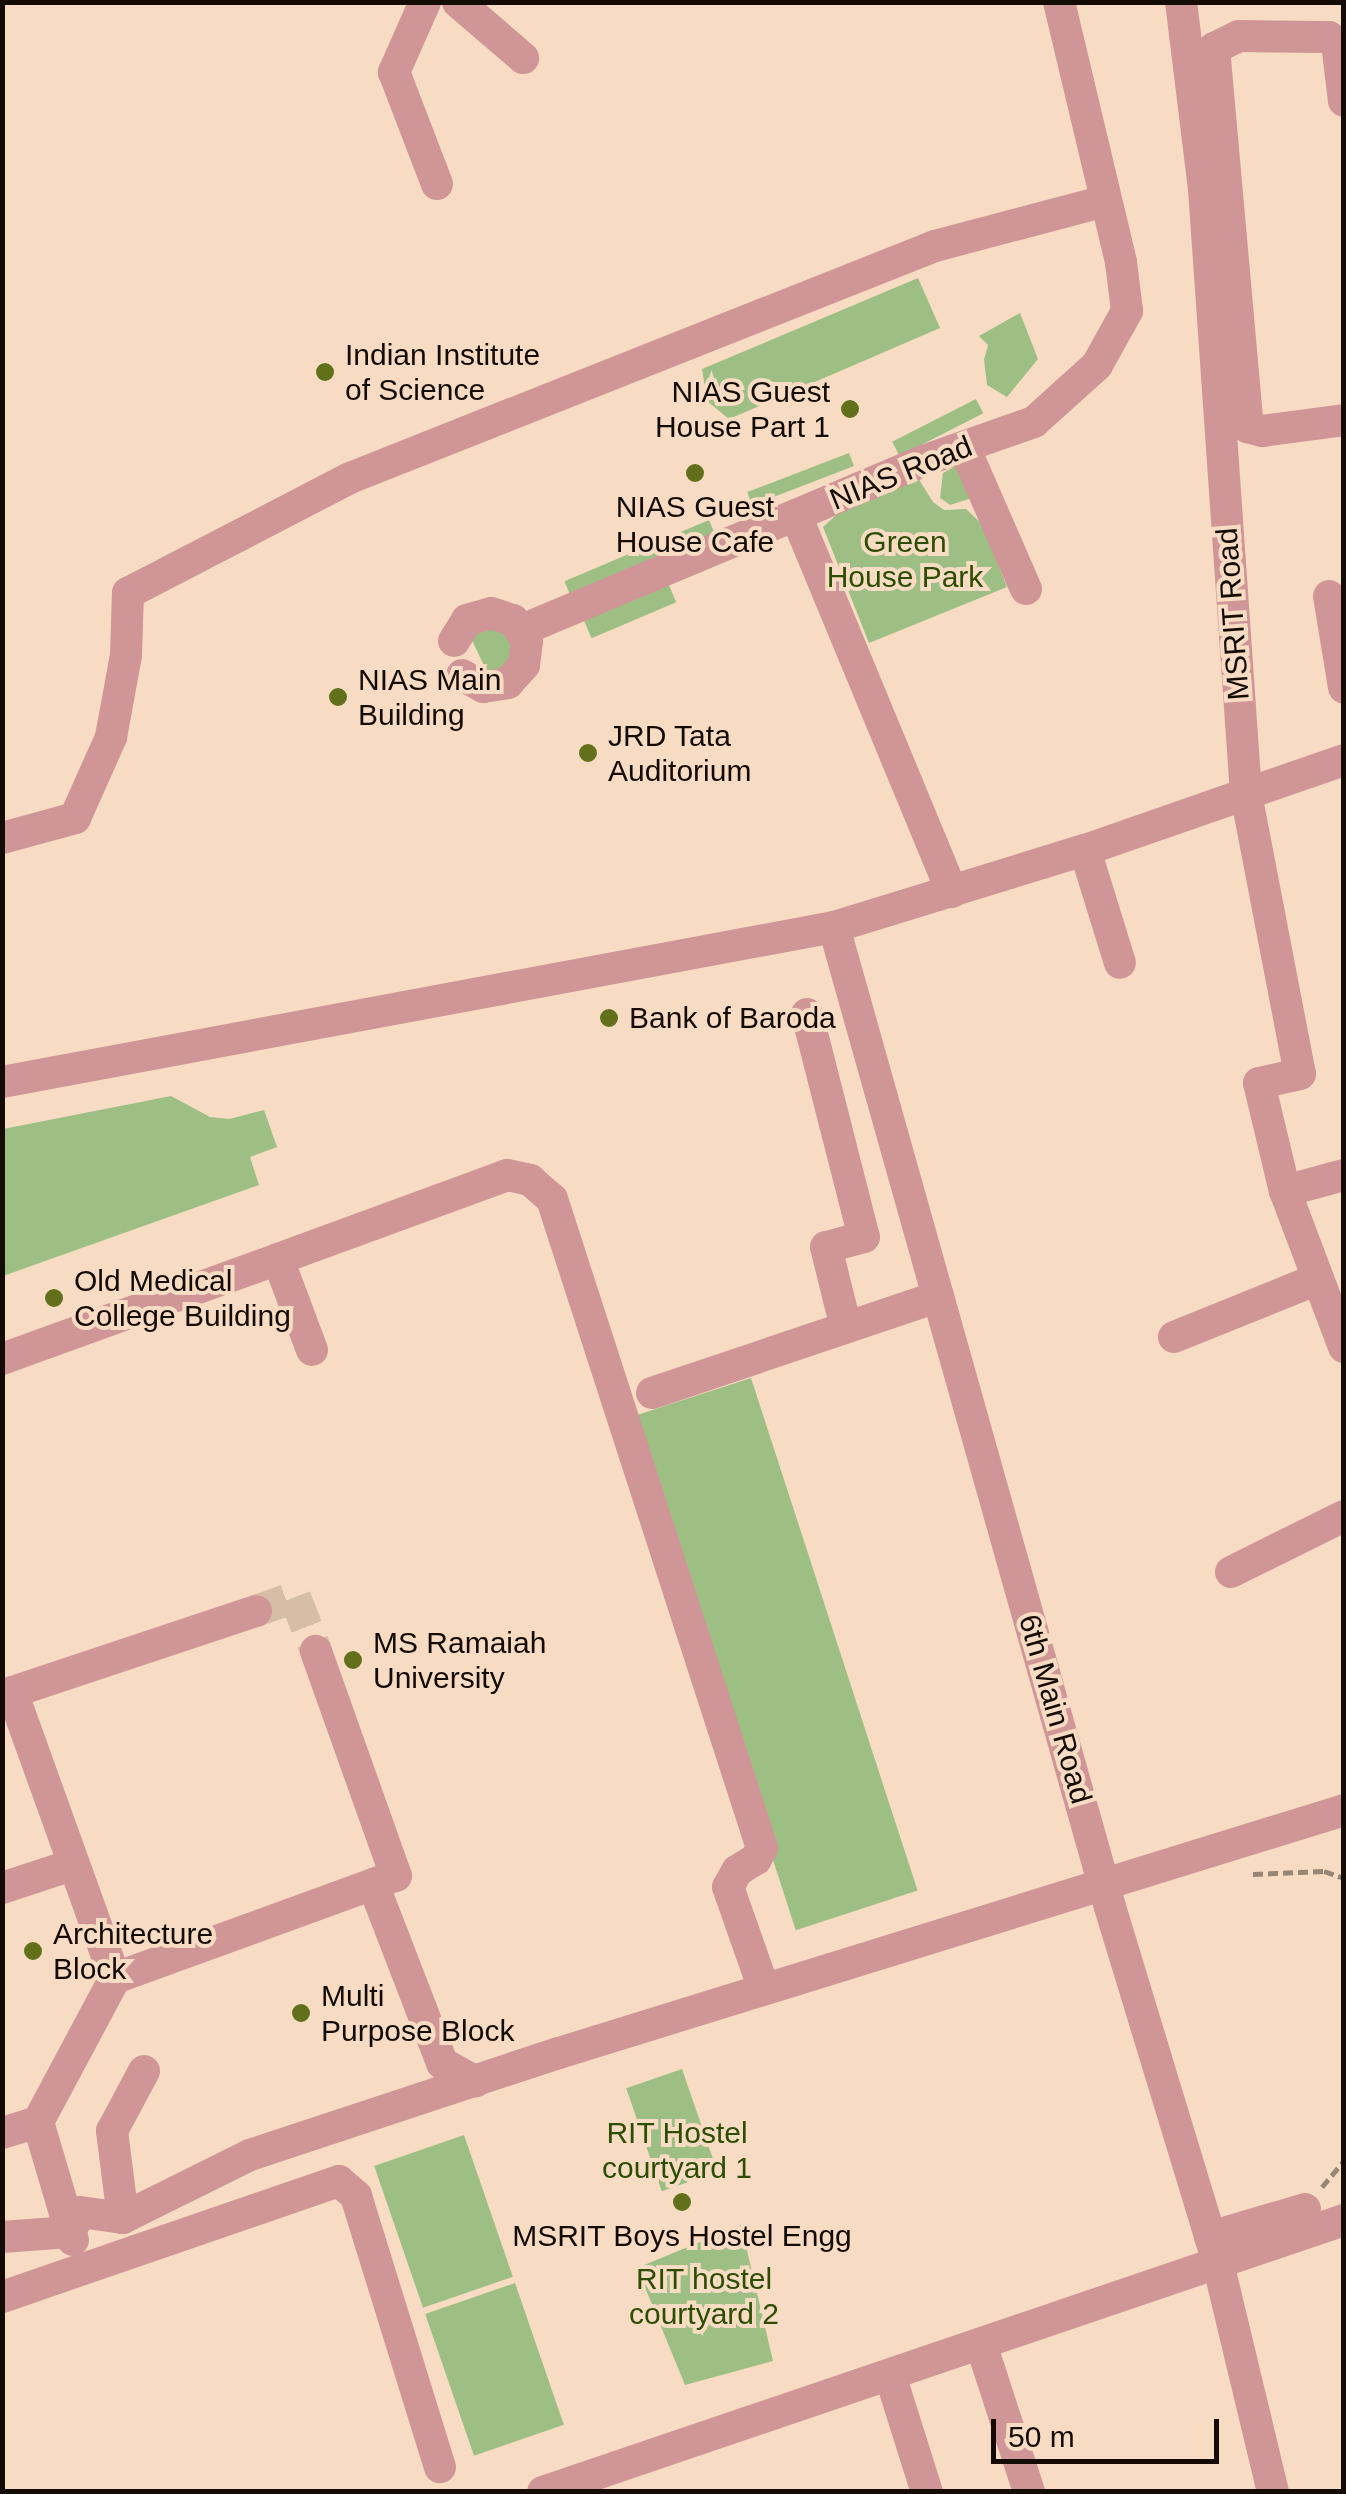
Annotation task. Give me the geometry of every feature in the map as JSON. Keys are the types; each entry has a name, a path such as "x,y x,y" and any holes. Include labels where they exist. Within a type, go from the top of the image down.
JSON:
{"street":[{"path":"425,2 394,72 437,184"},
{"path":"458,2 523,58"},
{"name":"NIAS Road","path":"952,892 796,515 1034,422 1097,365 1127,310 1058,2"},
{"name":"MSRIT Road","path":"1182,2 1215,188 1246,794 1300,1074 1259,1083 1286,1190"},
{"path":"1344,101 1337,43 1329,37 1312,34 1224,40 1214,48 1215,188 1248,427 1262,432 1344,420"},
{"path":"2,838 75,818 111,736 126,655 128,593 350,478 935,246 1104,201"},
{"path":"964,447 1026,588"},
{"path":"522,630 796,515"},
{"path":"1329,596 1344,688"},
{"path":"454,640 459,629 478,614 503,614 522,630 528,654 524,666 508,684 484,687 462,675"},
{"path":"2,1082 834,927 1085,850 1344,760"},
{"path":"1085,850 1120,963"},
{"name":"6th Main Road","path":"834,927 1105,1884 1214,2250 1273,2492"},
{"path":"807,1014 864,1237 826,1247 846,1328"},
{"path":"2,1359 507,1175 530,1180 552,1198 762,1848 756,1860 736,1871 728,1888 764,1990"},
{"path":"1344,1175 1286,1190 1316,1280 1344,1347"},
{"path":"278,1259 312,1350"},
{"path":"1174,1337 1316,1280"},
{"path":"652,1393 938,1297"},
{"path":"1231,1572 1344,1516"},
{"path":"115,1978 12,1692 256,1611"},
{"path":"2,2132 38,2122 115,1978 396,1876 316,1652"},
{"path":"70,2232 80,2212 123,2218 250,2156 475,2081 1344,1810"},
{"path":"2,1888 72,1865"},
{"path":"374,1884 442,2063 475,2081"},
{"path":"123,2218 112,2130 144,2071"},
{"path":"38,2122 61,2188 70,2232 86,2268"},
{"path":"2,2296 339,2182 356,2196 440,2467"},
{"path":"543,2492 980,2344 1305,2209"},
{"path":"1214,2250 1344,2220"},
{"path":"3,2234 70,2232"},
{"path":"980,2344 1029,2492"},
{"path":"890,2375 927,2492"}],"path":[{"path":"1241,1876 1324,1872 1344,1878"}],"green space":[{"path":"918,278 940,328 729,419 707,401 702,369"},
{"path":"1020,313 1038,359 1007,397 987,385 984,360 988,345 979,336"},
{"path":"976,399 983,413 900,456 892,442"},
{"path":"849,453 854,466 752,505 747,492"},
{"path":"963,462 978,496 950,505 940,498 943,473"},
{"name":"Green House Park","path":"918,478 933,502 944,510 966,509 982,524 1007,587 869,643 823,527 846,506"},
{"path":"709,520 715,534 570,595 564,581"},
{"path":"668,583 676,602 592,638 583,619"},
{"path":"495,625 514,646 508,668 488,674 470,636"},
{"path":"171,1096 210,1117 229,1119 264,1110 277,1147 250,1157 259,1185 3,1276 3,1129"},
{"path":"751,1378 918,1891 796,1930 629,1418"},
{"name":"RIT Hostel courtyard 1","path":"682,2069 717,2172 662,2191 626,2088"},
{"path":"464,2135 513,2277 423,2308 374,2166"},
{"name":"RIT hostel courtyard 2","path":"741,2225 773,2361 685,2385 637,2268"},
{"path":"515,2283 564,2425 474,2456 425,2314"}],"tunnel":[{"path":"256,1611 295,1597 316,1651"}],"place":[{"name":"Indian Institute of Science","path":"325,372"},
{"name":"NIAS Guest House Part 1","path":"850,409"},
{"name":"NIAS Guest House Cafe","path":"695,473"},
{"name":"NIAS Main Building","path":"338,697"},
{"name":"JRD Tata Auditorium","path":"588,753"},
{"name":"Bank of Baroda","path":"609,1018"},
{"name":"Old Medical College Building","path":"54,1298"},
{"name":"MS Ramaiah University","path":"353,1660"},
{"name":"Architecture Block","path":"33,1951"},
{"name":"Multi Purpose Block","path":"301,2013"},
{"name":"MSRIT Boys Hostel Engg","path":"682,2202"}]}
